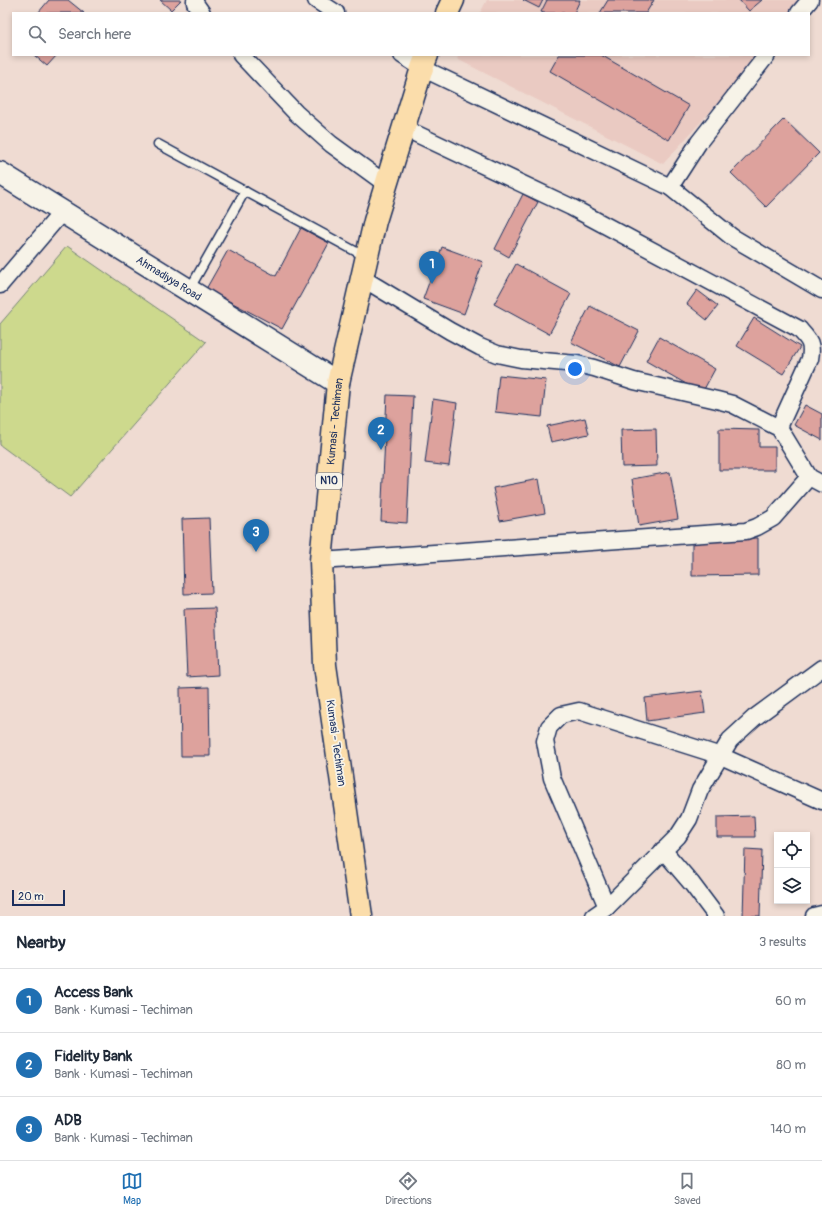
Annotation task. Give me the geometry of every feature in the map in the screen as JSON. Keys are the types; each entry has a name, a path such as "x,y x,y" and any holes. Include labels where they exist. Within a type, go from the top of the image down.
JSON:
{"highway":[{"path":"447,12 453,0"},
{"name":"Kumasi - Techiman","path":"361,916 325,665 321,561 338,383 375,221 424,61"}],"street":[{"path":"194,0 201,12"},
{"path":"316,0 334,12"},
{"path":"800,12 810,0"},
{"path":"242,56 296,113 331,144 386,184"},
{"path":"406,56 424,61 670,186 732,237 822,290"},
{"path":"670,186 699,142 766,56"},
{"path":"404,128 571,207 799,329 808,339 812,349 810,359 778,426"},
{"name":"Ahmadiyya Road","path":"0,173 338,383"},
{"path":"0,285 62,212"},
{"path":"321,561 746,531 773,518 816,480 778,426 775,426 732,404 634,381 577,364 522,359 497,354 450,331 362,278"},
{"path":"822,668 754,718 730,740 721,756 700,790 689,818 678,836 601,912 552,778 545,740 549,727 561,715 578,710 721,756 822,801"},
{"path":"663,850 692,884 716,916"},
{"path":"814,916 822,914"}],"lane":[{"path":"158,144 367,257"},
{"path":"189,290 245,191"}],"shaded area":[{"path":"487,0 811,0 800,12 481,12"},
{"path":"458,56 760,56 663,164 457,59"}],"green space":[{"path":"67,246 206,342 70,497 0,445 0,324"}],"building":[{"path":"49,0 68,0 83,12 39,12"},
{"path":"160,0 181,0 171,10"},
{"path":"523,0 543,0 539,8"},
{"path":"547,0 580,0 574,12 541,12"},
{"path":"608,0 654,0 647,12 601,12"},
{"path":"739,0 762,0 749,11"},
{"path":"35,56 56,56 47,66"},
{"path":"558,56 603,56 689,106 669,140 550,71"},
{"path":"784,119 819,153 766,207 731,173"},
{"path":"523,194 538,202 509,257 495,249"},
{"path":"301,228 329,243 282,329 206,289 228,250 276,276"},
{"path":"442,247 483,262 464,314 423,299"},
{"path":"516,264 571,294 549,334 494,304"},
{"path":"697,290 718,306 707,320 687,304"},
{"path":"590,306 639,331 620,367 571,342"},
{"path":"754,318 800,347 783,374 737,346"},
{"path":"659,337 715,369 702,393 646,361"},
{"path":"499,375 546,380 542,417 495,412"},
{"path":"387,395 413,396 407,523 381,521"},
{"path":"433,399 457,403 449,466 425,463"},
{"path":"805,405 822,414 822,440 794,425"},
{"path":"585,418 589,434 551,442 547,426"},
{"path":"656,429 657,466 622,467 621,430"},
{"path":"719,429 759,430 759,447 775,447 775,470 719,470"},
{"path":"670,472 678,519 639,526 632,479"},
{"path":"539,479 545,513 500,521 493,488"},
{"path":"209,518 212,593 184,594 182,519"},
{"path":"692,538 758,538 758,575 692,576"},
{"path":"215,608 218,675 187,677 184,609"},
{"path":"209,687 210,756 181,756 180,688"},
{"path":"702,691 705,713 647,721 645,698"},
{"path":"754,816 755,837 717,837 717,817"},
{"path":"745,849 762,850 760,916 743,916"}],"place":[{"name":"Access Bank","path":"432,284"},
{"name":"Fidelity Bank","path":"381,450"},
{"name":"ADB","path":"256,552"}]}
